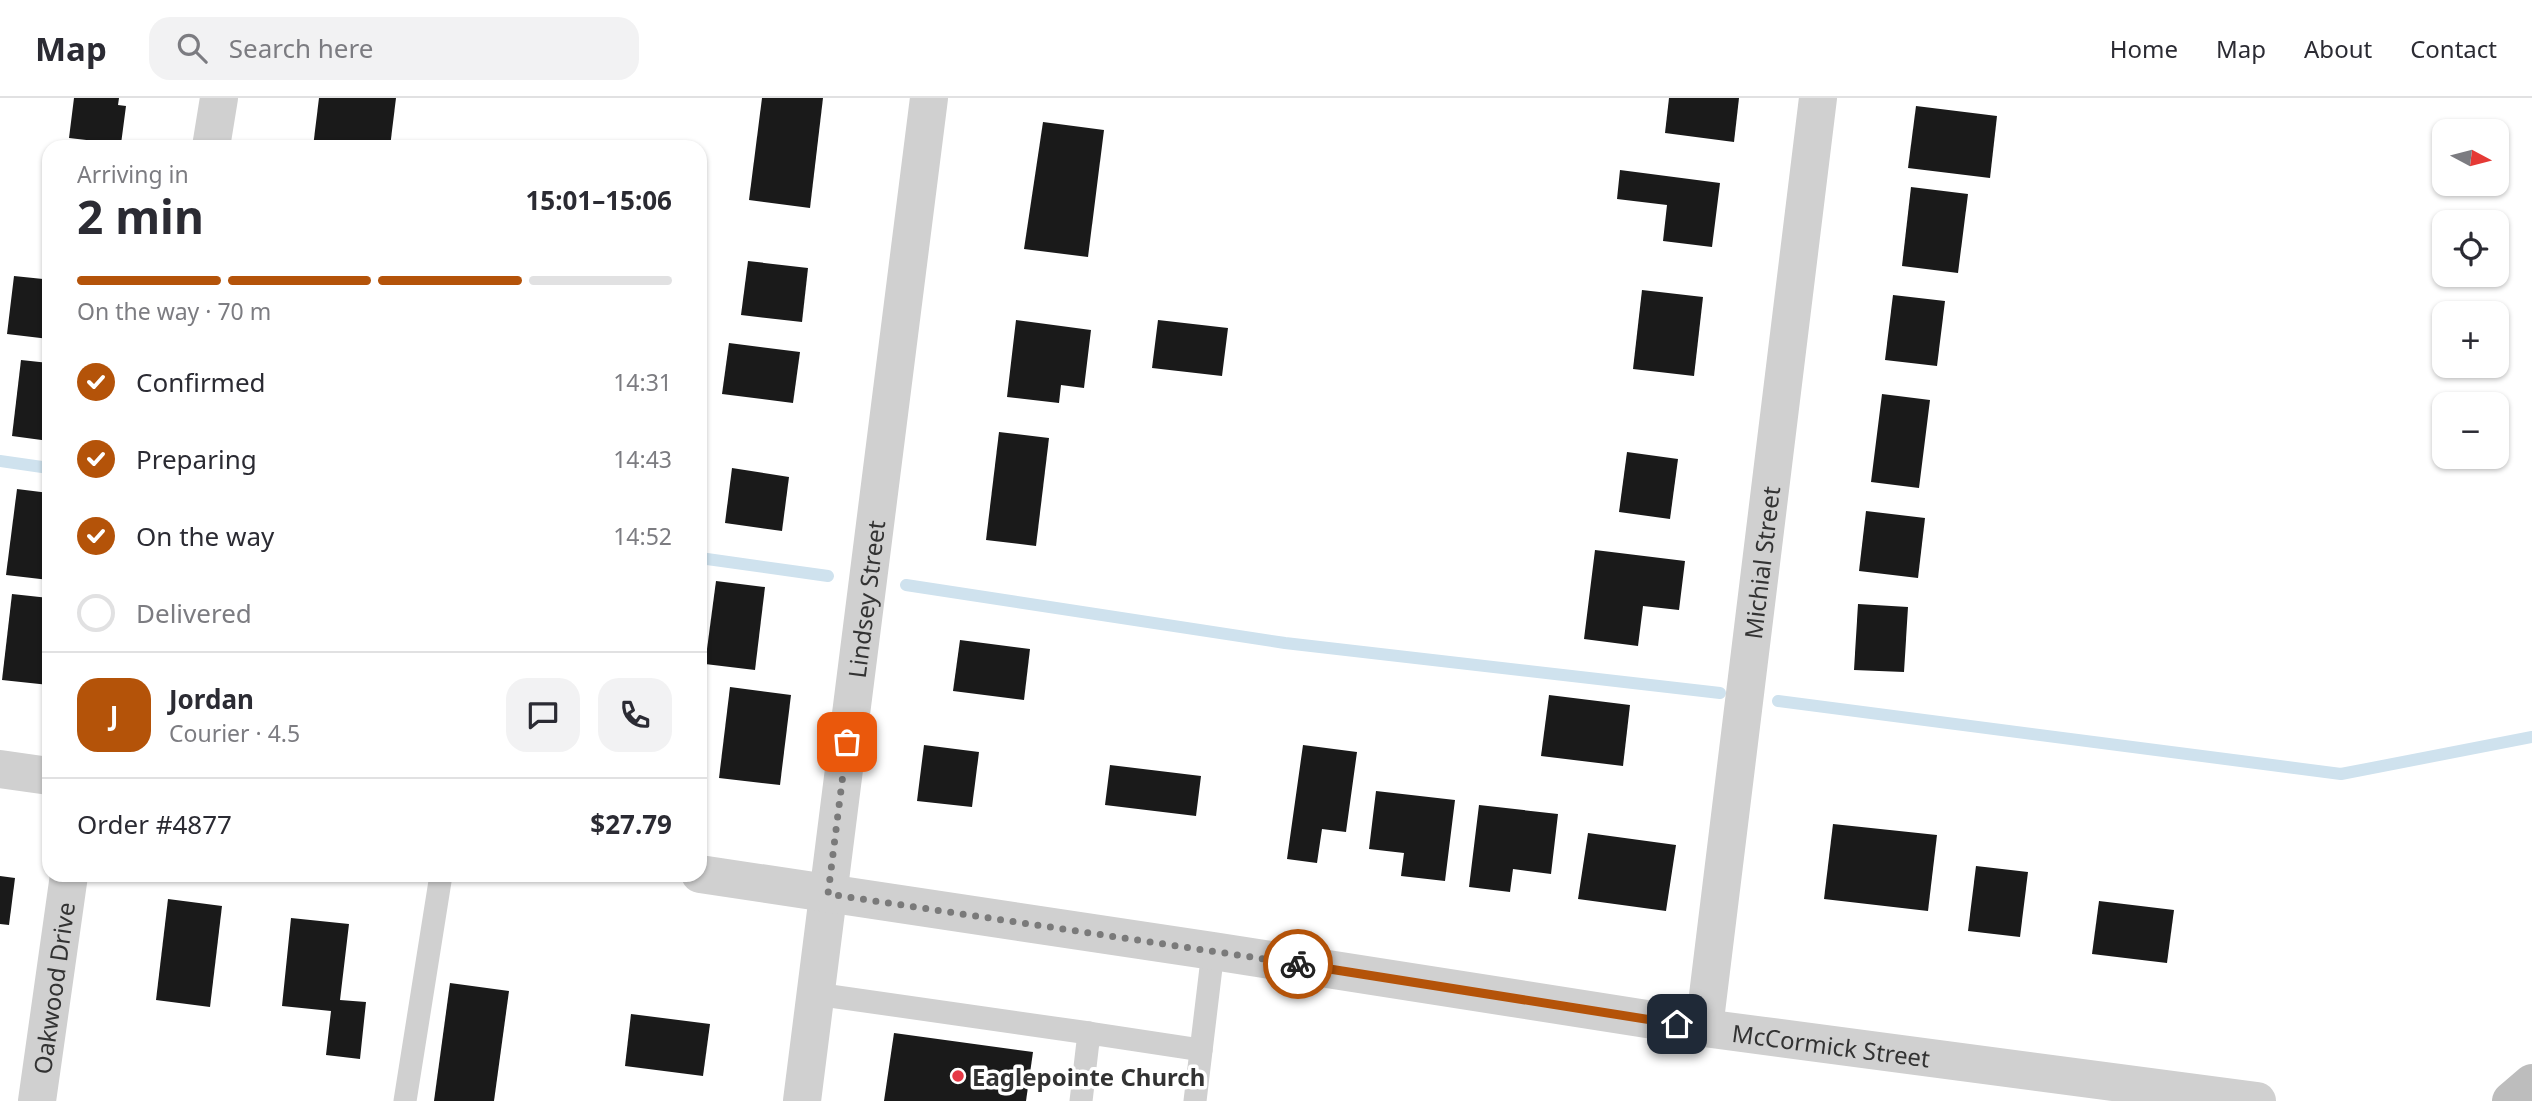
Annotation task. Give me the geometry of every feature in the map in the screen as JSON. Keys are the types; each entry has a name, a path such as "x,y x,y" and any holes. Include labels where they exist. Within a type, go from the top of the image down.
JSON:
{"main road":[{"path":"2511,1101 2532,1083"}],"street":[{"path":"212,140 219,98"},
{"name":"Lindsey Street","path":"802,1101 929,98"},
{"name":"Michial Street","path":"1704,1028 1818,98"},
{"path":"0,769 42,775"},
{"name":"McCormick Street","path":"707,875 1704,1028 2257,1101"},
{"name":"Oakwood Drive","path":"37,1101 68,882"}],"lane":[{"path":"405,1101 440,882"},
{"path":"1195,1101 1213,951"},
{"path":"816,994 1202,1050"},
{"path":"1080,1101 1089,1032"}],"building":[{"path":"74,98 119,98 118,105 126,106 122,140 69,138"},
{"path":"319,98 396,98 391,140 314,140"},
{"path":"762,98 823,98 810,208 749,200"},
{"path":"1669,98 1739,98 1734,142 1665,133"},
{"path":"1916,106 1997,116 1990,178 1908,168"},
{"path":"1043,122 1104,130 1088,257 1024,249"},
{"path":"1620,170 1720,183 1712,247 1663,241 1667,205 1617,199"},
{"path":"1911,187 1968,194 1958,273 1902,266"},
{"path":"748,261 808,268 802,322 741,315"},
{"path":"14,276 42,279 42,338 7,334"},
{"path":"1642,290 1703,297 1694,376 1633,369"},
{"path":"1893,295 1945,301 1937,366 1885,360"},
{"path":"1016,320 1091,330 1084,388 1061,385 1059,403 1007,397"},
{"path":"1158,320 1228,328 1222,376 1152,368"},
{"path":"729,343 800,352 793,403 722,394"},
{"path":"21,360 42,362 42,440 12,436"},
{"path":"1882,394 1930,400 1919,488 1871,482"},
{"path":"999,432 1049,438 1036,546 986,540"},
{"path":"1627,452 1678,459 1670,519 1619,512"},
{"path":"732,468 789,477 782,531 725,523"},
{"path":"17,489 42,492 42,579 6,575"},
{"path":"1866,511 1925,518 1918,578 1859,571"},
{"path":"1595,550 1685,561 1679,610 1643,606 1638,646 1584,639"},
{"path":"716,581 765,587 755,670 707,664"},
{"path":"12,594 42,597 42,684 2,680"},
{"path":"1858,604 1908,607 1904,672 1854,670"},
{"path":"960,640 1030,649 1024,700 953,691"},
{"path":"730,687 791,695 780,785 719,778"},
{"path":"1549,695 1630,705 1623,766 1541,756"},
{"path":"924,745 979,752 972,807 917,801"},
{"path":"1303,745 1357,752 1346,832 1322,829 1317,863 1287,859"},
{"path":"1110,765 1201,776 1196,816 1105,805"},
{"path":"1376,791 1455,800 1445,881 1401,876 1404,853 1369,849"},
{"path":"1479,805 1558,814 1551,874 1513,869 1510,892 1469,887"},
{"path":"1833,824 1937,835 1928,911 1824,899"},
{"path":"1588,833 1676,845 1666,911 1578,899"},
{"path":"1976,866 2028,872 2020,937 1968,931"},
{"path":"0,876 15,878 9,925 0,924"},
{"path":"168,899 222,906 210,1007 156,1000"},
{"path":"2099,901 2174,910 2167,963 2092,954"},
{"path":"291,918 349,924 340,1000 366,1002 360,1059 326,1055 331,1011 282,1006"},
{"path":"450,983 509,991 494,1101 434,1101"},
{"path":"631,1014 710,1024 703,1076 625,1066"},
{"name":"Eaglepointe Church","path":"894,1033 1033,1052 1026,1101 884,1101"}],"waterway":[{"path":"0,461 42,467"},
{"path":"707,559 828,576"},
{"path":"906,585 1285,643 1720,693"},
{"path":"1778,701 2341,774 2532,737"}],"way so far":[{"path":"847,742 828,894 1298,964"}],"place":[{"name":"Eaglepointe Church","path":"958,1076"}],"route":[{"path":"1298,964 1677,1024"}]}
